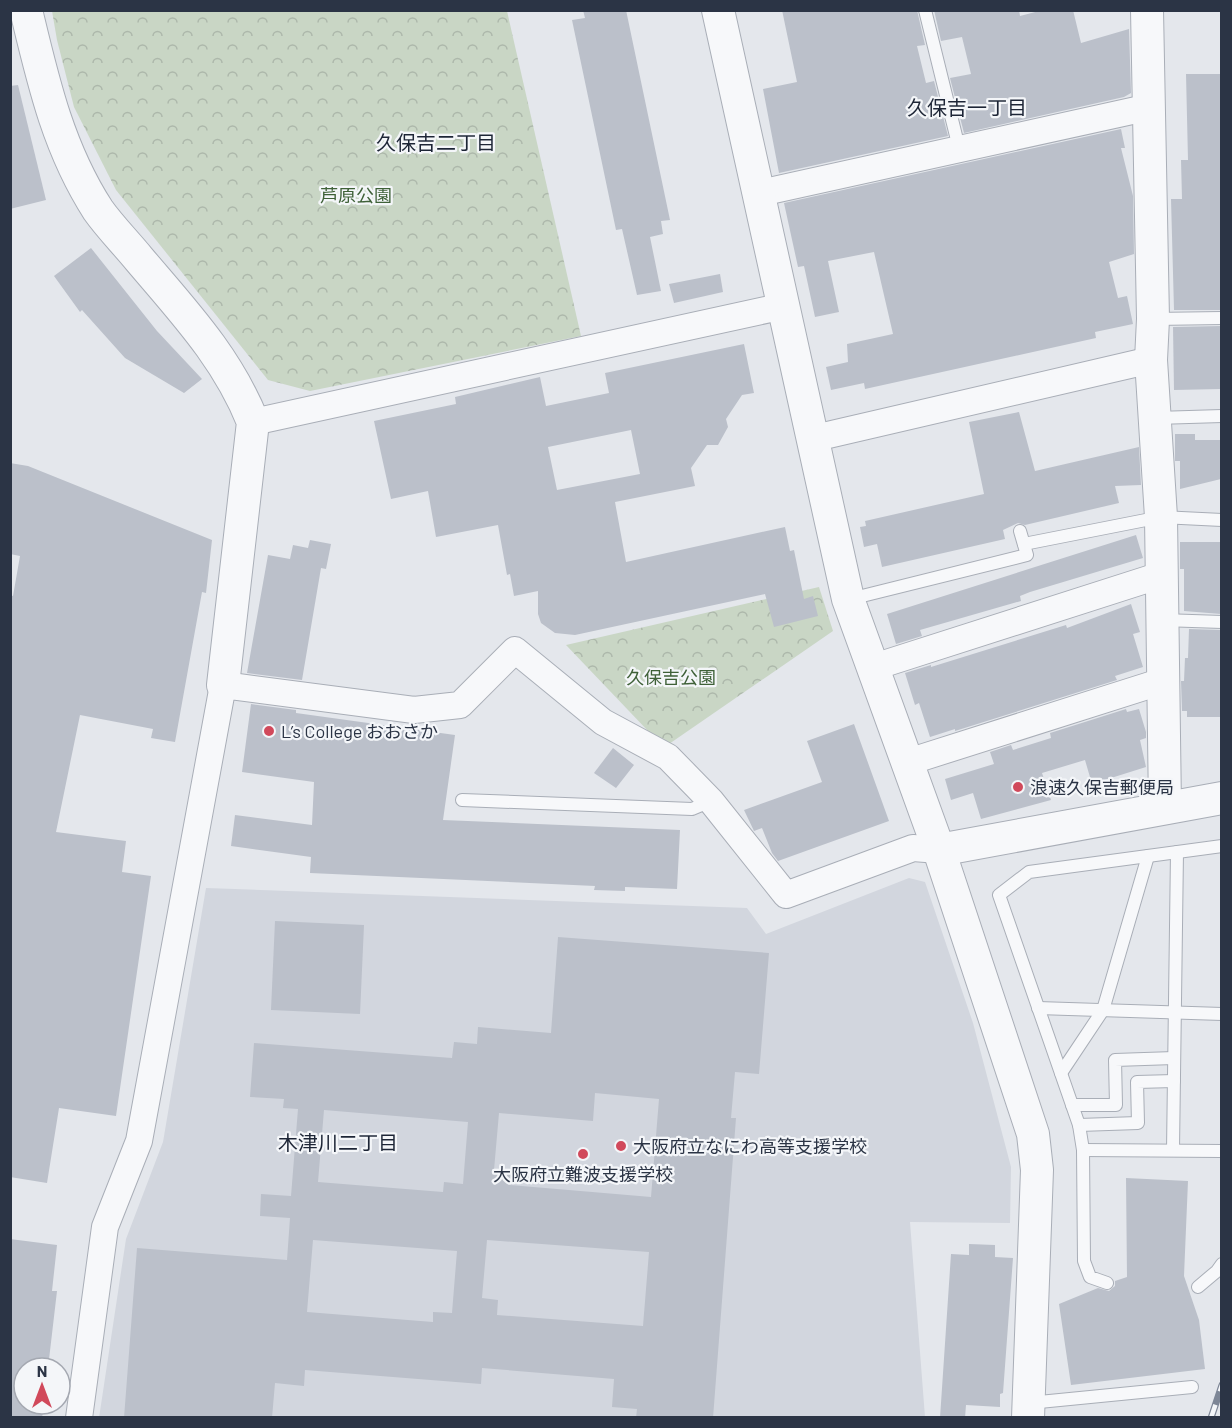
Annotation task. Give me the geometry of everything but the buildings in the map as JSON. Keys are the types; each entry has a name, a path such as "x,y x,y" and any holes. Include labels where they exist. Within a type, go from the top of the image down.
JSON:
{"street":[{"path":"26,10 48,104 71,165 99,212 208,340 239,388 253,422 223,685 139,1141 105,1227 79,1418"},
{"path":"718,10 848,599 909,762 1033,1134 1037,1170 1029,1410"},
{"path":"1147,10 1153,319 1151,360 1161,517 1165,808"},
{"path":"760,193 1149,107"},
{"path":"253,422 784,306"},
{"path":"814,438 1151,360"},
{"path":"874,667 1161,575"},
{"path":"223,685 414,710 460,705 515,651 603,722 668,756 711,801 786,896 913,848 939,850 1221,798"},
{"path":"909,762 1163,681"}],"lane":[{"path":"926,10 959,148"},
{"path":"1153,319 1221,318"},
{"path":"1155,418 1221,416"},
{"path":"1024,544 1161,517 1221,520"},
{"path":"848,599 1027,555 1020,531"},
{"path":"1161,620 1221,622"},
{"path":"462,800 692,809 711,801"},
{"path":"1107,1283 1090,1276 1084,1261 1083,1150 1079,1125 999,895 1029,872 1221,846"},
{"path":"1173,1150 1177,852"},
{"path":"1061,1073 1103,1010 1148,856"},
{"path":"1038,1008 1221,1014"},
{"path":"1072,1106 1116,1105 1115,1060 1174,1058"},
{"path":"1079,1125 1138,1123 1137,1082 1174,1081"},
{"path":"1083,1150 1221,1151"},
{"path":"1198,1287 1217,1271 1221,1264"},
{"path":"1029,1410 1192,1387"}],"shaded area":[{"name":"大阪府立難波支援学校","path":"909,878 925,882 973,1023 1011,1167 1010,1223 910,1222 925,1417 99,1418 126,1239 163,1142 206,888 747,908 766,934"}],"green space":[{"name":"芦原公園","path":"52,11 507,11 581,336 310,391 268,380 116,190 74,107"},
{"name":"久保吉公園","path":"819,587 833,631 669,744 649,732 566,645"}],"railway":[{"path":"1211,1418 1222,1385"}],"place":[{"name":"L’s College おおさか","path":"269,731"},
{"name":"浪速久保吉郵便局","path":"1018,787"},
{"name":"大阪府立なにわ高等支援学校","path":"621,1146"},
{"name":"大阪府立難波支援学校","path":"583,1154"}],"district":[{"name":"久保吉一丁目","path":"967,107"},
{"name":"久保吉二丁目","path":"436,142"},
{"name":"木津川二丁目","path":"338,1142"}]}
